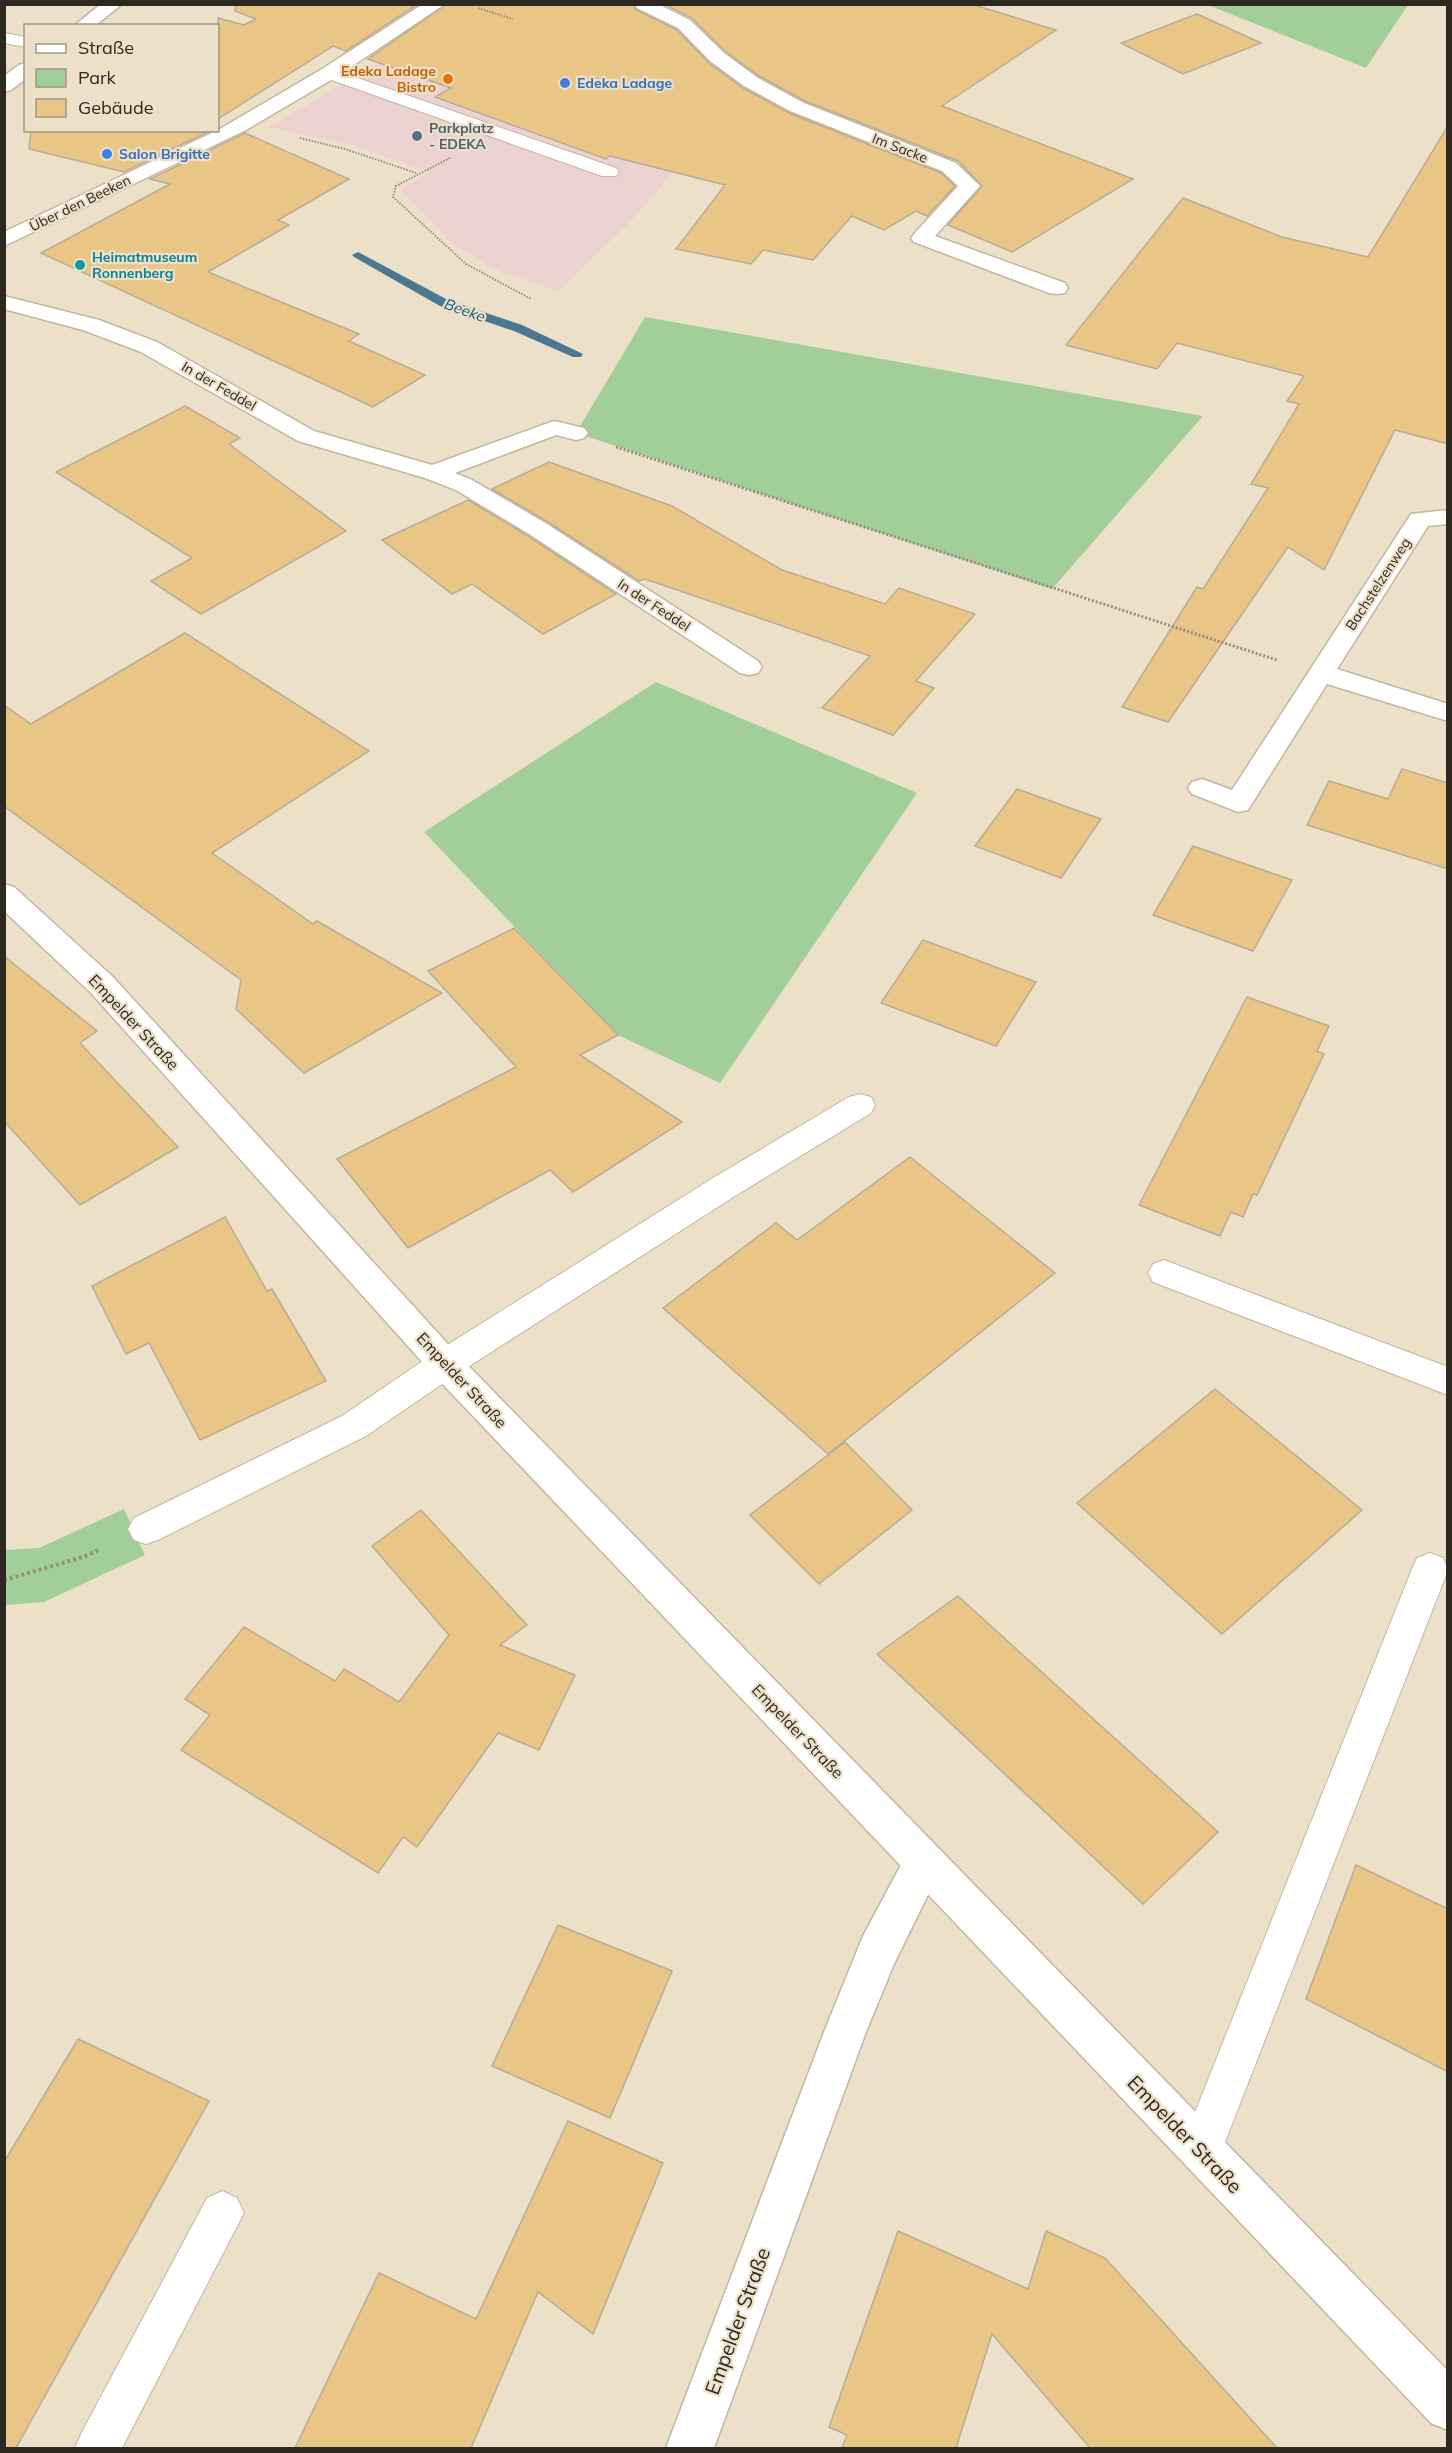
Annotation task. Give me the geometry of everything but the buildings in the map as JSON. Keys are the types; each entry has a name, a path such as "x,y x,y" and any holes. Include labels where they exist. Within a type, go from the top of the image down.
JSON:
{"street":[{"path":"86,24 113,4"},
{"name":"Über den Beeken","path":"4,240 239,126 329,73 436,4"},
{"name":"Im Sacke","path":"643,4 684,24 717,57 751,82 797,107 949,167 970,186 921,238 1057,288"},
{"path":"4,86 24,71"},
{"name":"In der Feddel","path":"4,302 91,325 149,347 306,436 433,473 464,485 538,529 749,667"},
{"path":"433,473 554,428 576,434"},
{"name":"Bachstelzenweg","path":"1202,788 1238,803 1420,519 1448,517"},
{"path":"1321,673 1448,713"},
{"name":"Empelder Straße","path":"4,894 102,985 445,1364 1448,2406"},
{"name":"Empelder Straße","path":"690,2448 849,2022 878,1951 924,1862"}],"lane":[{"path":"4,38 24,42"},
{"path":"329,73 609,172"},
{"path":"146,1529 354,1426 445,1364 724,1187 860,1106"},
{"path":"1164,1273 1448,1382"},
{"path":"1200,2150 1430,1569"},
{"path":"98,2448 222,2213"}],"path":[{"path":"472,6 513,19"},
{"path":"239,126 345,148 417,174"},
{"path":"438,165 396,186 393,196 466,264 531,299"},
{"path":"576,434 1321,673"},
{"path":"4,1580 83,1557 146,1529"}],"shaded area":[{"name":"Parkplatz - EDEKA","path":"472,9 685,159 630,222 558,291 497,270 453,244 401,190 430,172 351,145 269,127"}],"green space":[{"path":"1208,5 1408,5 1366,68"},
{"path":"645,317 1203,416 1052,589 576,433"},
{"path":"656,682 917,793 720,1083 618,1035 424,832"},
{"path":"124,1509 145,1555 44,1602 5,1605 5,1550 39,1548"}],"waterway":[{"name":"Beeke","path":"358,255 444,303 518,328 577,354"}],"place":[{"name":"Edeka Ladage Bistro","path":"448,79"},
{"name":"Edeka Ladage","path":"565,83"},
{"name":"Parkplatz - EDEKA","path":"417,136"},
{"name":"Salon Brigitte","path":"107,154"},
{"name":"Heimatmuseum Ronnenberg","path":"80,265"}]}
